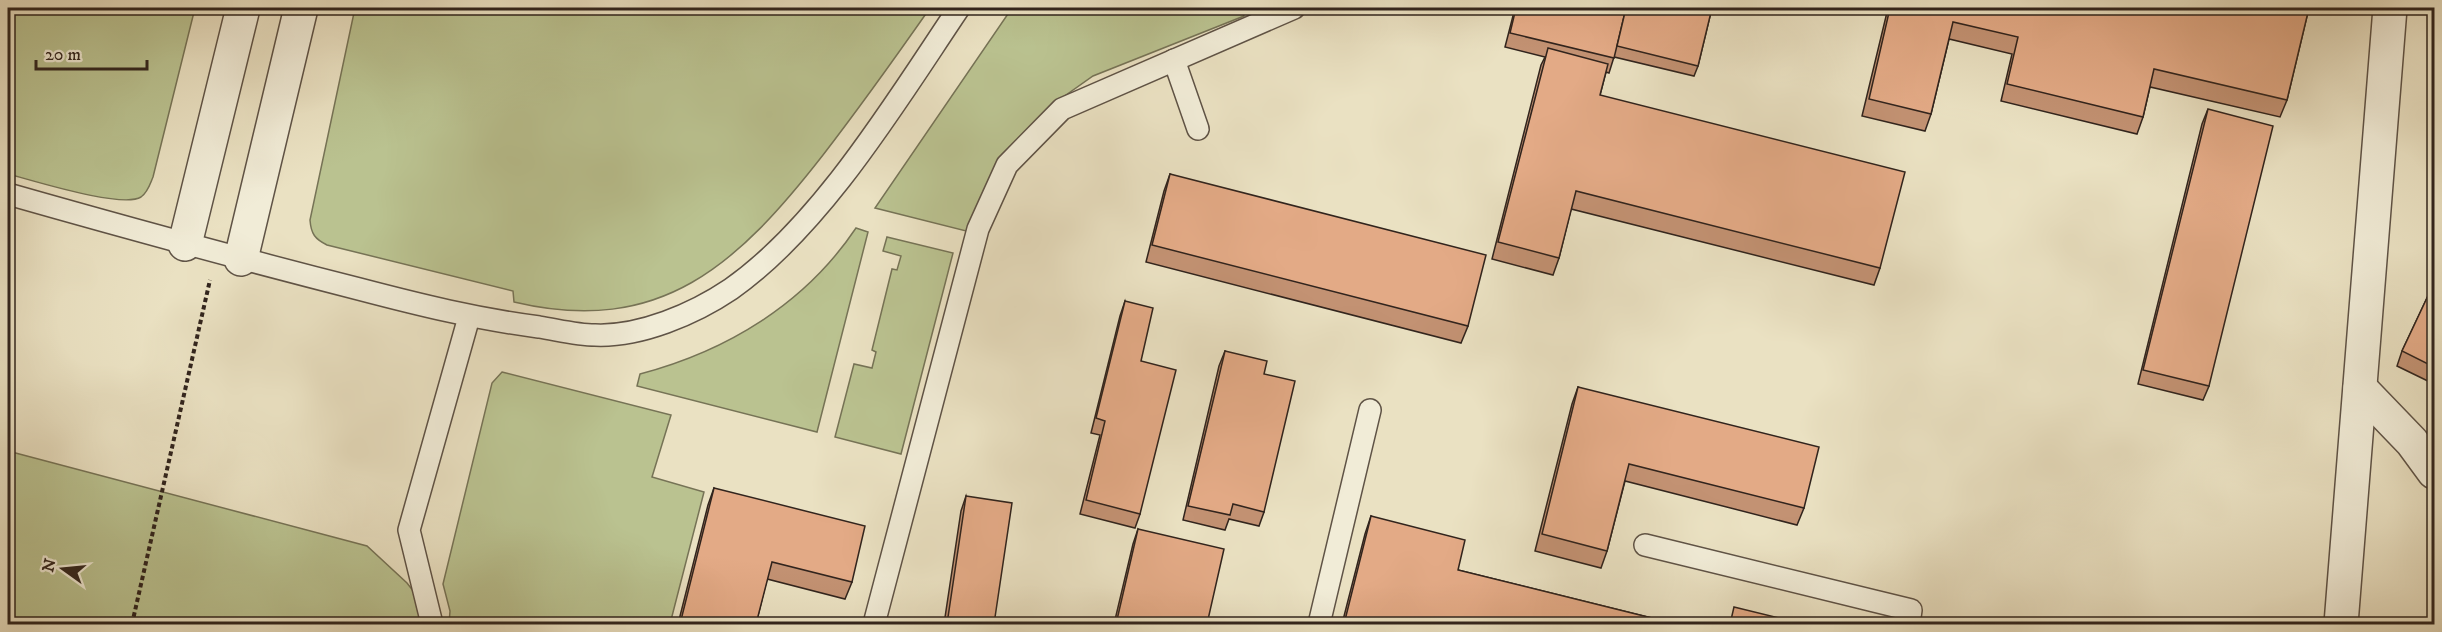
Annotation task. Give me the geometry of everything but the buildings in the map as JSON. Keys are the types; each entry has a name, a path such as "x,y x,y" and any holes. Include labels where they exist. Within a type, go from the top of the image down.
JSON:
{"street":[{"path":"214,252 243,8"},
{"path":"214,252 301,8"},
{"path":"2341,624 2390,8"},
{"path":"2360,388 2412,442 2434,472"}],"lane":[{"path":"8,194 214,252 469,317 596,336 640,330 685,314 728,291 771,258 830,190 898,99 958,8"},
{"path":"874,624 978,229 1007,165 1062,109 1294,8"},
{"path":"1174,60 1198,129"},
{"path":"432,624 409,530 469,317"},
{"path":"1319,624 1370,410"},
{"path":"1645,545 1911,610 1908,624"}],"path":[{"path":"132,624 214,252"}],"green space":[{"path":"8,8 195,8 153,177 141,197 131,200 97,197 8,174"},
{"path":"355,8 930,8 823,155 760,229 727,259 692,282 654,300 612,309 566,310 514,302 513,291 327,245 314,236 310,220"},
{"path":"1012,8 1240,8 1244,16 1093,76 1059,100 970,232 875,208"},
{"path":"856,228 868,232 817,432 637,386 640,374 703,352 762,321 813,280"},
{"path":"887,237 953,253 901,454 835,437 854,364 872,368 876,352 872,350 892,269 897,270 901,256 883,251"},
{"path":"502,372 671,415 652,477 704,492 670,624 449,624 450,611 443,584 492,383"},
{"path":"8,451 367,546 407,583 439,624 8,624"}]}
